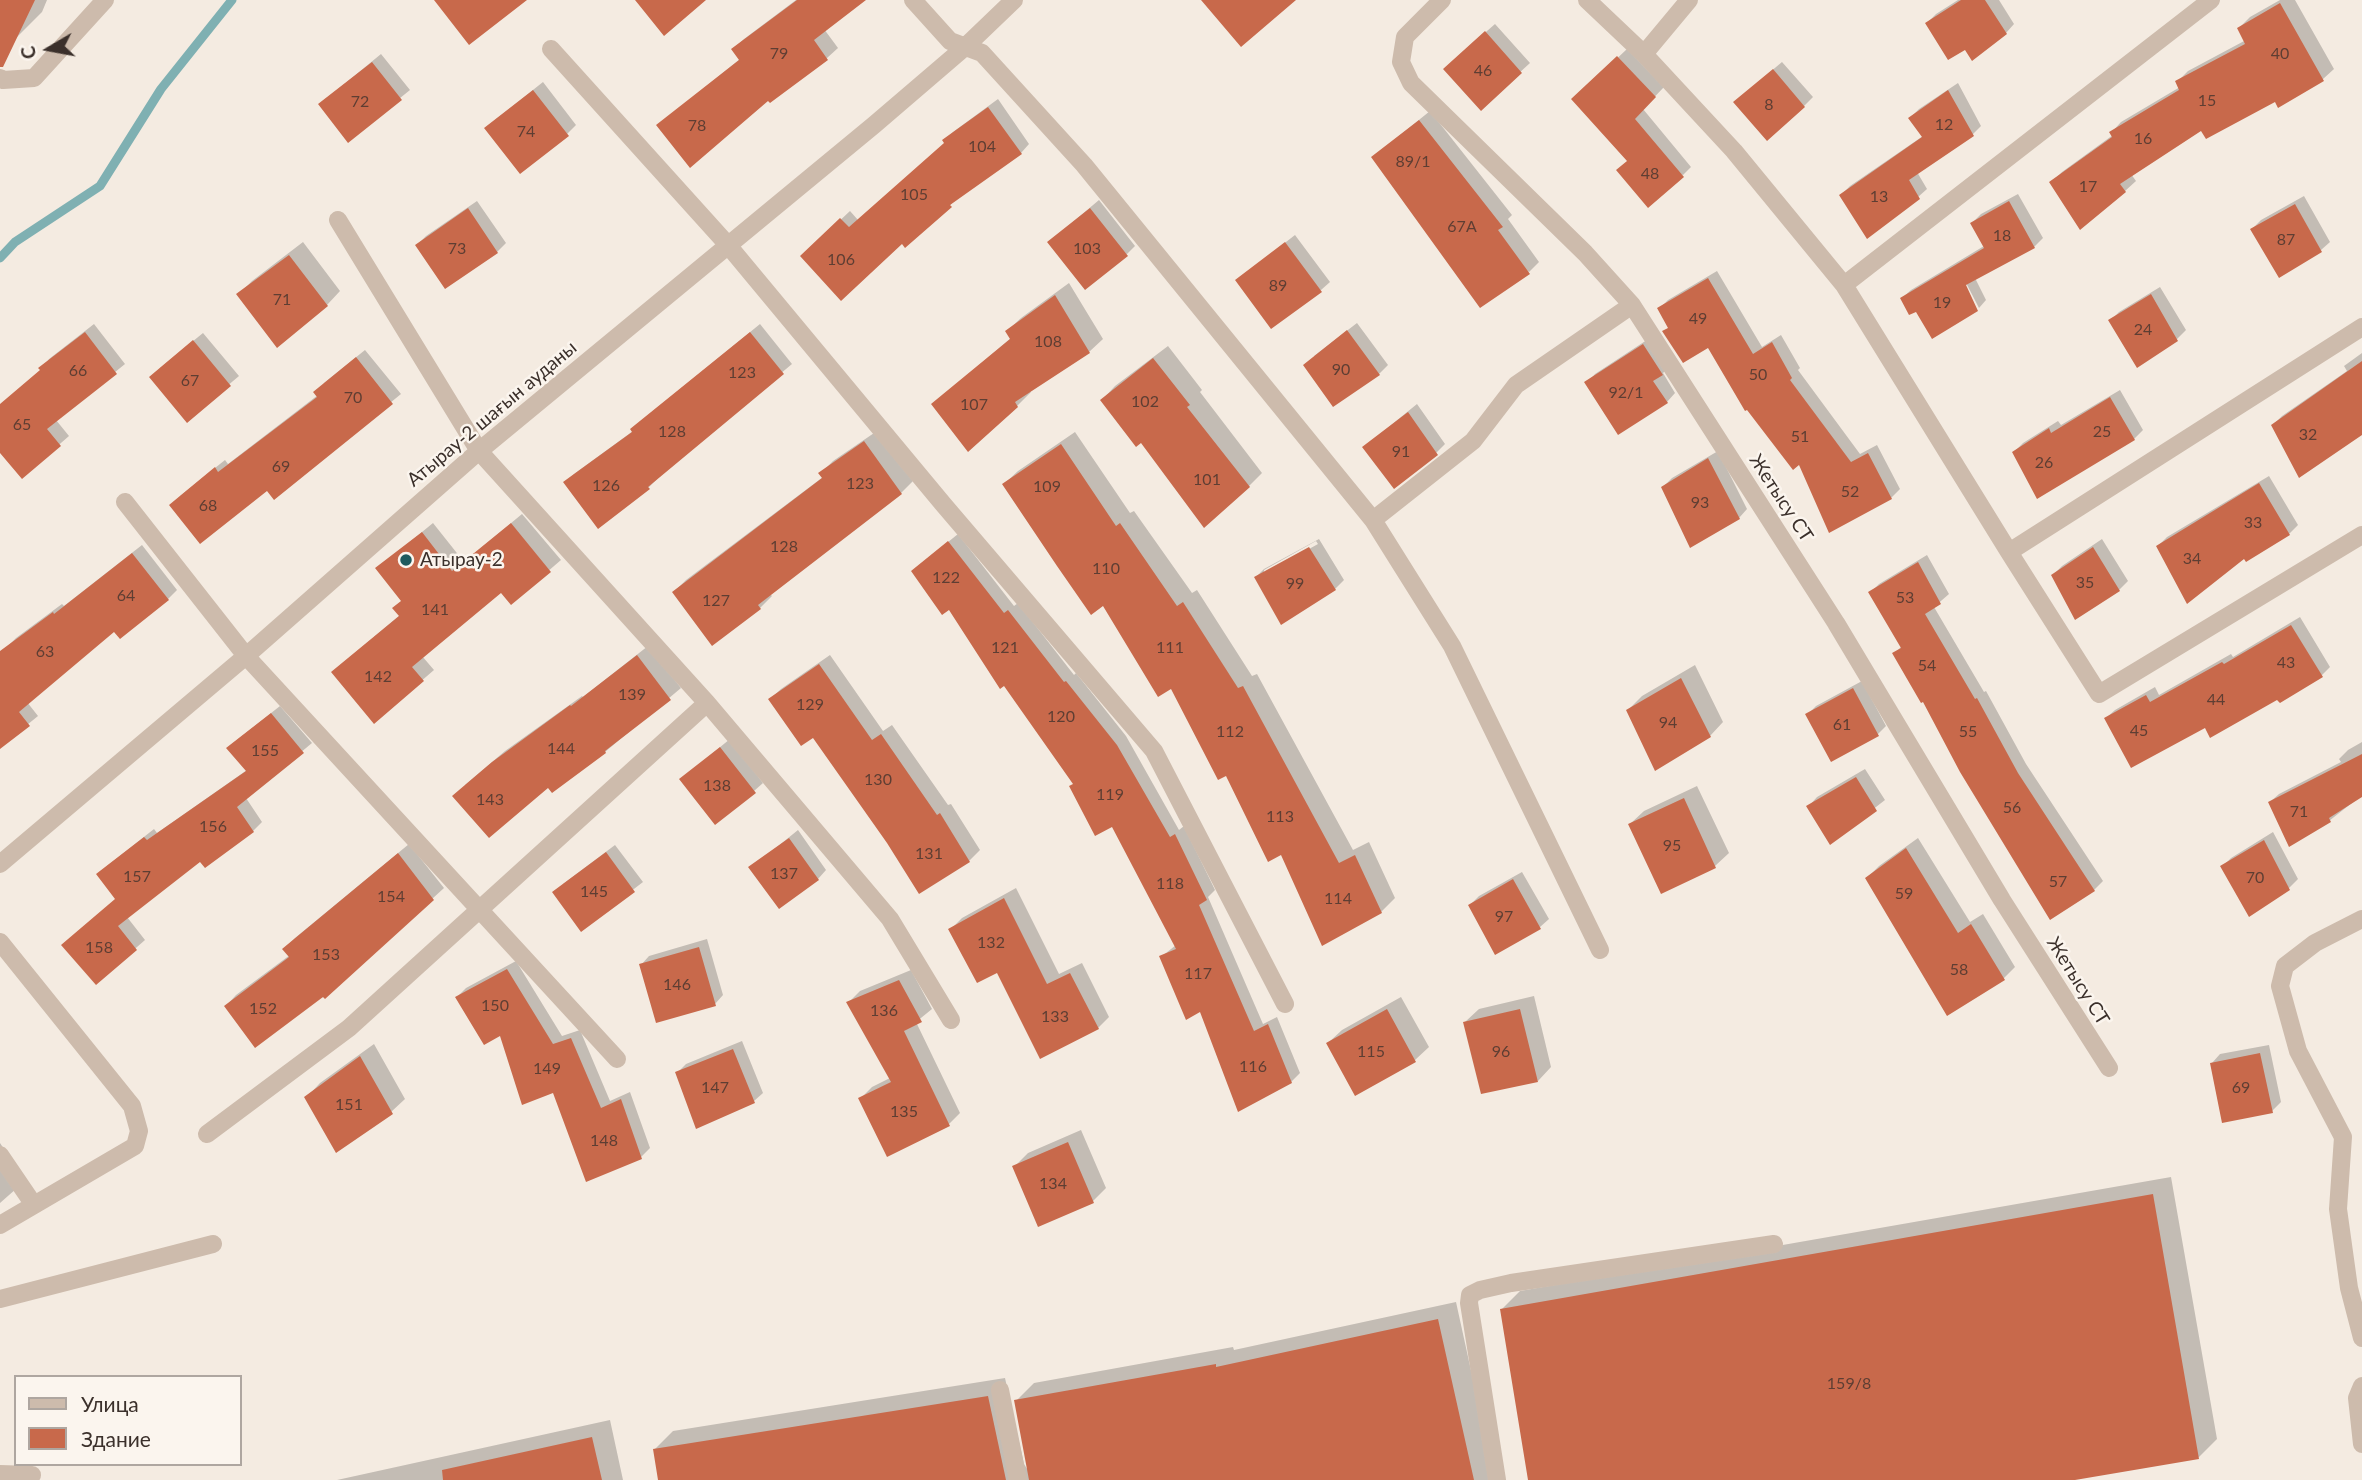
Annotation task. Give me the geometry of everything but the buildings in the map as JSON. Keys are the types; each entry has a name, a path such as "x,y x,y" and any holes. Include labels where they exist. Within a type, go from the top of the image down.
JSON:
{"street":[{"path":"0,78 34,78 105,0"},
{"path":"914,0 950,41 982,53 1084,165 1373,520 1452,646 1600,950"},
{"name":"Атырау-2 шағын ауданы","path":"0,864 246,656 479,451 874,125 965,47 1014,0"},
{"name":"Жетысу СТ","path":"1442,0 1405,37 1401,62 1411,83 1585,253 1632,305 1836,623 2002,900 2109,1068"},
{"path":"1587,0 1644,54 1734,151 1844,285 2099,694 2362,535"},
{"path":"1644,54 1689,0"},
{"path":"1844,285 2211,0"},
{"path":"551,49 727,244 943,504 1154,751 1285,1004"},
{"path":"338,220 479,451 707,703 890,919 951,1020"},
{"path":"1373,520 1473,442 1516,385 1632,305"},
{"path":"2009,552 2362,327"},
{"path":"125,502 246,656 617,1059"},
{"path":"207,1134 349,1028 707,703"},
{"path":"2362,919 2315,943 2285,966 2280,986 2298,1051 2343,1137 2338,1209 2349,1288 2362,1338"},
{"path":"0,942 132,1106 139,1131 135,1146 0,1225"},
{"path":"0,1155 34,1205"},
{"path":"0,1299 213,1244"},
{"path":"1497,1480 1469,1303 1470,1295 1511,1283 1774,1244"},
{"path":"2362,1386 2357,1398 2362,1444"},
{"path":"1000,1390 1018,1480"},
{"path":"0,1474 32,1475"}],"waterway":[{"path":"0,258 15,242 100,186 161,89 232,0"}],"place":[{"name":"Атырау-2","path":"406,560"}]}
